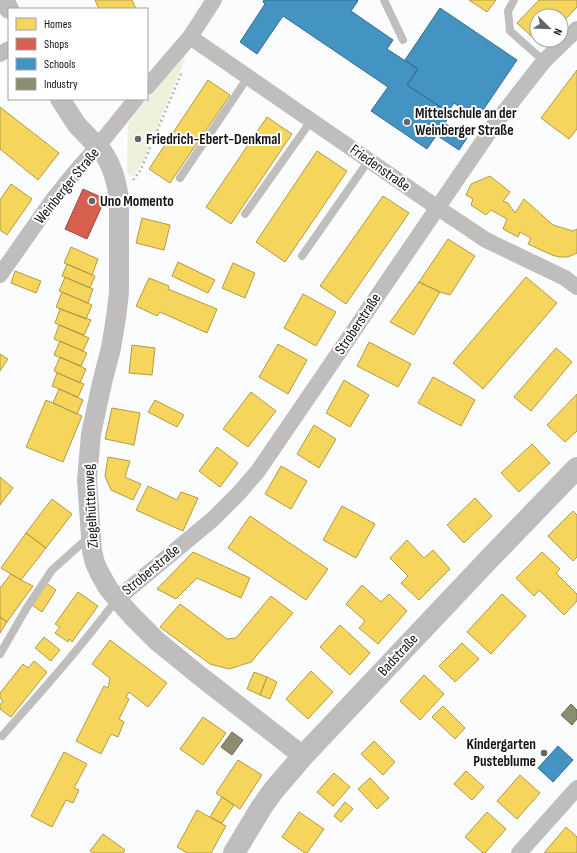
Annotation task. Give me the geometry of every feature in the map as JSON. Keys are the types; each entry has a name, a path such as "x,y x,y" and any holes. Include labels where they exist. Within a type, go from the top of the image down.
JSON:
{"main road":[{"name":"Badstraße","path":"234,853 251,823 273,791 303,756 577,468"}],"street":[{"path":"148,86 190,37 214,0"},
{"name":"Stroberstraße","path":"117,599 213,519 258,471 494,125 544,61 577,29"},
{"name":"Friedenstraße","path":"190,37 486,240 565,278 577,287"},
{"name":"Ziegelhüttenweg","path":"61,100 77,125 98,146 109,162 117,186 119,200 119,292 111,348 91,434 87,480 92,551 95,563 108,588 132,616 157,641 303,756"},
{"name":"Weinberger Straße","path":"0,275 54,198 135,100"},
{"path":"519,853 577,788"}],"lane":[{"path":"384,0 403,40"},
{"path":"514,0 508,11 510,31 544,61"},
{"path":"180,178 248,77"},
{"path":"245,214 311,121"},
{"path":"302,256 369,160"},
{"path":"0,654 26,608 52,570 91,535"},
{"path":"2,736 100,622 117,599"}],"path":[{"path":"117,186 133,180 140,171 184,69"}],"green space":[{"path":"184,56 185,57 143,161 135,174 131,176 127,171 129,122 146,100 148,100 148,98 177,61"}],"building: Homes":[{"path":"95,0 132,0 136,8 99,8"},
{"path":"469,0 496,0 487,12"},
{"path":"539,0 577,0 577,7 569,16 569,8 531,8"},
{"path":"529,10 529,34 517,23"},
{"path":"577,70 577,129 569,139 541,118"},
{"path":"208,80 230,95 170,183 149,169"},
{"path":"0,107 59,153 38,180 0,149"},
{"path":"267,117 292,134 231,224 206,207"},
{"path":"317,151 347,171 285,262 256,242"},
{"path":"490,176 510,192 503,201 508,203 515,213 524,199 553,225 573,231 577,229 577,253 568,257 552,255 528,244 531,238 520,232 518,237 503,229 507,219 491,210 486,215 471,205 473,199 466,195 471,184"},
{"path":"11,184 32,199 7,235 0,230 0,200"},
{"path":"383,196 409,213 346,304 320,286"},
{"path":"142,218 170,225 164,250 136,243"},
{"path":"448,239 475,256 450,295 419,282"},
{"path":"71,247 98,259 92,275 64,263"},
{"path":"178,262 215,280 208,293 172,276"},
{"path":"233,263 255,273 245,298 222,288"},
{"path":"67,264 95,276 90,288 62,276"},
{"path":"15,271 41,281 36,293 11,283"},
{"path":"65,277 93,289 88,303 59,291"},
{"path":"526,277 557,303 483,389 453,363"},
{"path":"149,278 169,286 168,289 217,309 207,333 160,312 157,316 136,306"},
{"path":"419,282 440,292 414,335 390,322"},
{"path":"62,292 92,305 86,319 56,307"},
{"path":"303,294 336,312 316,346 284,328"},
{"path":"60,309 91,320 84,335 55,323"},
{"path":"59,325 89,338 83,351 54,339"},
{"path":"60,341 87,353 81,366 54,355"},
{"path":"369,342 411,364 398,387 357,366"},
{"path":"278,344 307,360 288,394 259,377"},
{"path":"132,345 155,348 152,375 129,373"},
{"path":"556,348 572,362 531,411 514,397"},
{"path":"0,354 8,359 0,371"},
{"path":"60,357 86,369 80,383 54,371"},
{"path":"57,373 84,384 78,397 52,386"},
{"path":"433,377 475,400 461,426 418,403"},
{"path":"344,380 369,395 350,427 326,413"},
{"path":"59,389 83,400 77,414 53,403"},
{"path":"251,392 276,411 248,447 223,429"},
{"path":"577,394 577,431 565,442 547,425"},
{"path":"46,400 82,416 63,462 26,447"},
{"path":"155,400 184,415 177,427 148,412"},
{"path":"112,408 140,413 134,445 105,439"},
{"path":"314,425 336,439 319,468 297,454"},
{"path":"532,444 550,463 519,492 501,473"},
{"path":"217,447 238,463 220,487 199,471"},
{"path":"108,457 130,461 125,477 141,484 133,500 111,490 105,476"},
{"path":"281,466 307,481 291,509 265,494"},
{"path":"0,477 13,488 0,505"},
{"path":"148,486 177,500 181,492 198,498 183,531 136,510"},
{"path":"475,498 492,516 464,543 447,525"},
{"path":"52,499 72,514 46,548 26,533"},
{"path":"342,506 375,524 356,558 323,540"},
{"path":"573,511 577,515 577,557 573,561 548,536"},
{"path":"250,516 328,569 306,600 228,548"},
{"path":"26,533 46,548 21,580 1,568"},
{"path":"407,540 424,558 433,550 450,569 419,600 401,583 408,576 390,558"},
{"path":"193,552 250,578 241,598 197,578 176,599 157,589"},
{"path":"542,552 560,569 556,573 577,594 577,601 564,615 539,590 534,596 516,578"},
{"path":"11,574 33,586 7,622 0,617 0,588"},
{"path":"46,583 56,590 42,612 32,605"},
{"path":"362,585 381,602 389,594 407,611 378,644 359,628 365,621 346,604"},
{"path":"78,592 98,606 72,642 69,639 68,642 55,633 60,627 55,624"},
{"path":"502,594 526,616 491,654 467,632"},
{"path":"271,596 293,613 251,662 229,669 210,664 160,627 180,604 227,639 236,638"},
{"path":"0,617 7,622 0,633"},
{"path":"340,625 370,653 350,675 320,647"},
{"path":"44,637 60,650 51,661 35,648"},
{"path":"110,640 167,683 148,707 129,692 126,697 129,699 119,719 124,722 118,737 111,734 101,754 76,741 104,686 108,688 110,678 92,664"},
{"path":"462,643 479,659 455,682 439,666"},
{"path":"34,661 47,672 11,717 0,709 0,705 3,701 0,698 0,693 23,664 28,668"},
{"path":"311,671 333,692 308,719 286,699"},
{"path":"254,672 267,677 260,695 247,689"},
{"path":"424,675 444,694 420,720 400,701"},
{"path":"267,677 277,682 270,699 260,695"},
{"path":"443,706 465,728 455,739 432,717"},
{"path":"203,717 226,733 203,765 180,749"},
{"path":"374,741 395,762 383,775 361,754"},
{"path":"64,752 87,764 74,788 79,790 73,803 66,800 52,827 31,816"},
{"path":"238,760 262,775 240,809 216,793"},
{"path":"466,771 484,787 472,800 454,784"},
{"path":"334,773 350,787 333,806 317,792"},
{"path":"520,775 540,793 517,819 497,801"},
{"path":"370,778 389,798 377,809 358,789"},
{"path":"222,797 234,805 222,823 210,817"},
{"path":"345,802 353,809 341,822 334,816"},
{"path":"197,810 226,826 211,853 187,853 177,847"},
{"path":"299,812 324,829 307,853 282,837"},
{"path":"487,812 506,829 485,853 483,853 465,837"},
{"path":"566,827 577,837 577,853 544,853"},
{"path":"103,834 125,850 123,853 93,853 90,851"}],"building: Shops":[{"path":"83,189 105,199 87,239 65,229"}],"building: Schools":[{"path":"264,0 357,0 358,1 351,11 393,40 387,49 418,69 407,85 451,114 427,149 371,111 388,87 283,16 257,54 240,42 265,4 263,2"},
{"path":"440,8 517,60 477,119 454,103 448,112 407,85 418,69 405,60"},
{"path":"446,124 467,138 459,150 438,136"},
{"path":"558,746 573,760 553,782 538,768"}],"building: Industry":[{"path":"571,704 577,710 577,719 572,725 561,715"},
{"path":"232,732 243,740 232,755 221,747"}],"place":[{"name":"Mittelschule an der Weinberger Straße","path":"407,122"},
{"name":"Friedrich-Ebert-Denkmal","path":"138,139"},
{"name":"Uno Momento","path":"92,201"},
{"name":"Kindergarten Pusteblume","path":"544,753"}]}
